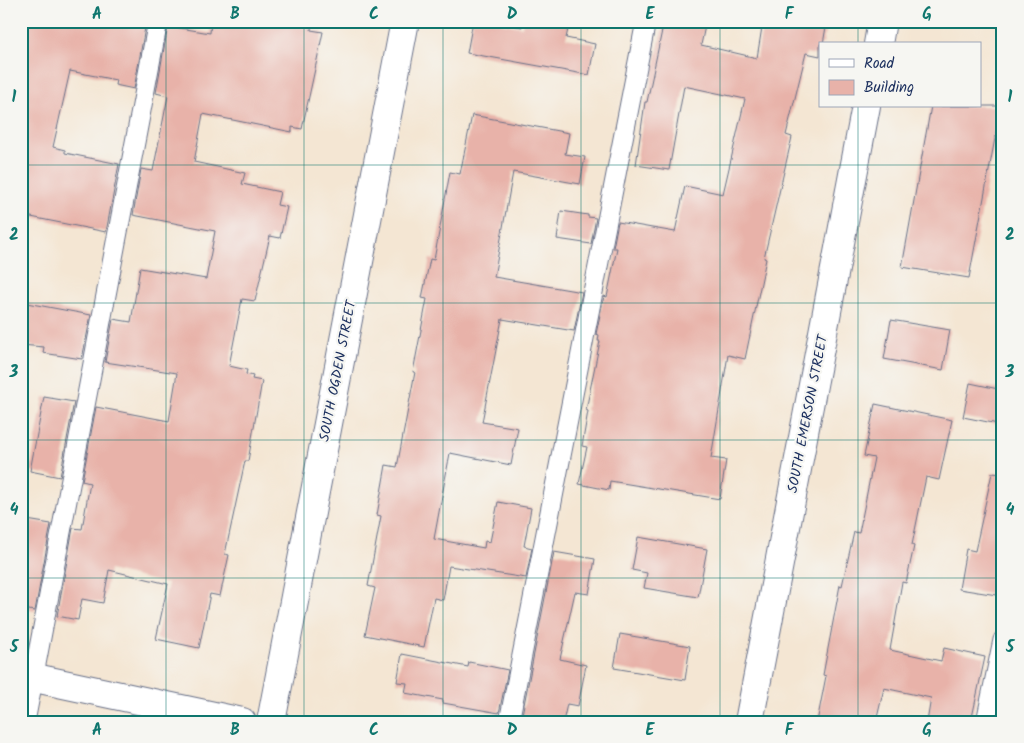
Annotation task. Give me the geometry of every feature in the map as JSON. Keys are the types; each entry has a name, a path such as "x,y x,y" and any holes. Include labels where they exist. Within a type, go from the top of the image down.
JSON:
{"street":[{"name":"SOUTH OGDEN STREET","path":"271,722 405,21"},
{"path":"878,42 882,21"},
{"name":"SOUTH EMERSON STREET","path":"749,722 866,108"},
{"path":"27,676 242,722"}],"lane":[{"path":"24,722 27,676 158,21"},
{"path":"509,722 646,21"},
{"path":"986,722 1003,640"}],"building":[{"path":"21,21 146,22 134,89 115,85 116,80 70,71 53,147 65,150 65,153 119,164 106,232 21,215"},
{"path":"211,21 312,21 311,30 323,32 302,129 292,127 292,132 203,114 194,162 245,173 242,184 280,192 277,205 287,207 280,238 270,236 255,301 242,299 229,366 247,370 246,374 253,376 252,379 262,381 248,461 245,461 225,554 229,555 220,596 210,594 199,648 156,639 168,584 109,570 103,603 82,599 78,620 57,616 73,528 82,529 90,483 82,481 96,407 169,421 177,373 105,362 113,319 131,322 140,268 206,279 215,231 133,215 141,169 153,171 168,96 156,93 168,26 210,33"},
{"path":"473,21 489,21 522,27 523,21 550,21 569,25 566,38 595,44 589,75 467,53"},
{"path":"664,21 706,21 701,45 757,58 763,21 827,21 823,42 819,42 819,56 806,53 786,135 792,137 764,258 766,259 745,359 728,355 711,458 726,460 720,499 610,481 609,490 579,484 587,447 582,446 588,411 586,410 600,341 598,341 599,335 596,334 604,296 607,297 617,248 613,248 618,222 675,232 685,186 723,194 745,99 684,86 669,170 636,165 645,102 647,102"},
{"path":"1001,106 969,278 902,267 931,108"},
{"path":"472,115 569,133 565,154 585,157 580,184 513,172 494,277 582,292 574,331 502,319 482,422 518,428 511,465 450,453 434,539 484,548 485,541 490,542 498,502 531,508 524,546 532,548 526,578 449,566 443,600 434,598 424,647 365,635 375,588 368,586 381,516 377,515 386,465 397,467 427,299 422,298 430,259 434,260 450,172 460,174"},
{"path":"561,211 596,218 591,244 557,239"},
{"path":"21,302 91,315 82,359 43,353 44,347 21,345"},
{"path":"891,320 950,330 943,370 884,359"},
{"path":"970,383 1003,390 1003,425 963,417"},
{"path":"44,397 74,402 60,477 30,471"},
{"path":"875,404 952,420 939,480 926,477 912,545 914,546 906,583 902,582 890,650 941,661 944,648 985,657 971,722 927,722 931,698 884,688 876,722 817,722 826,676 823,675 840,585 842,586 854,532 859,533 874,458 864,456"},
{"path":"992,473 1003,474 1003,561 997,595 959,589 966,549 975,551"},
{"path":"21,519 51,524 35,611 21,609"},
{"path":"638,537 707,549 698,597 644,588 647,573 632,570"},
{"path":"554,552 595,559 589,594 575,592 560,659 586,665 578,706 567,704 563,722 522,715"},
{"path":"620,634 690,646 685,680 614,668"},
{"path":"402,654 468,667 469,662 508,670 499,713 443,703 443,700 405,693 407,683 397,682"}]}
